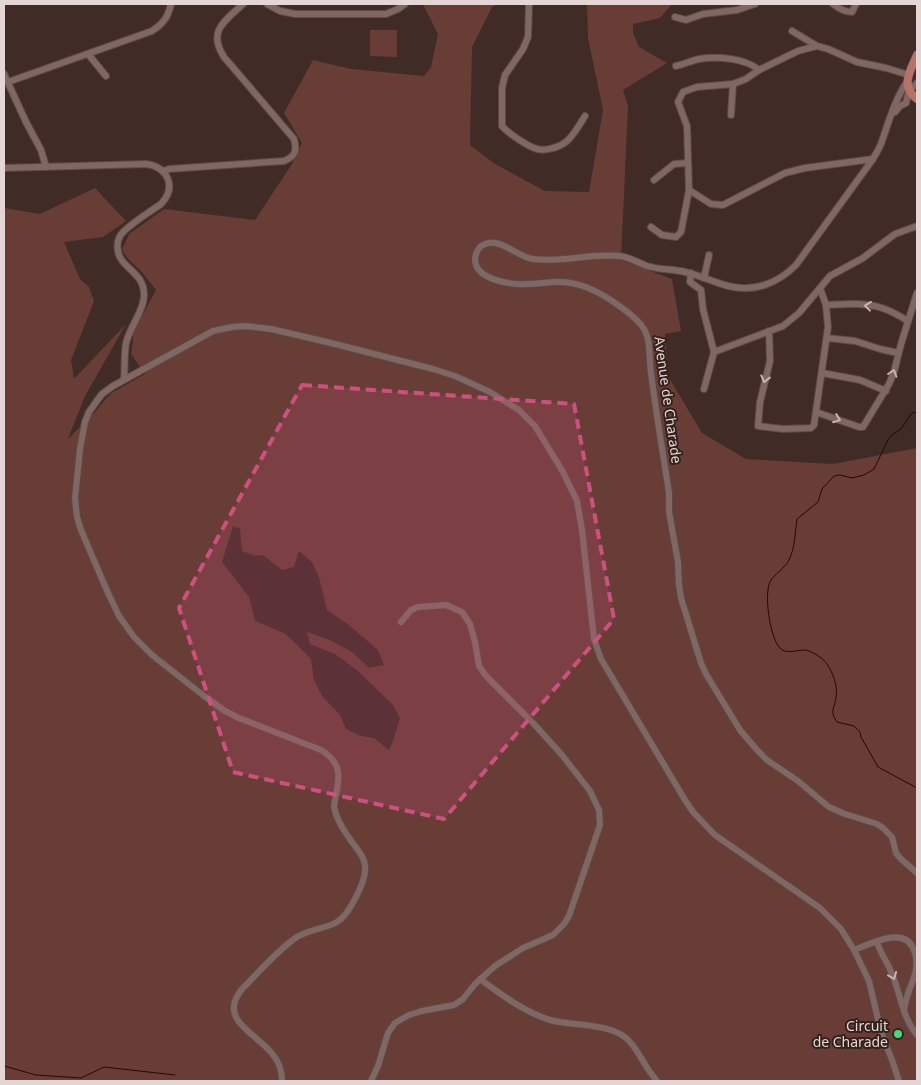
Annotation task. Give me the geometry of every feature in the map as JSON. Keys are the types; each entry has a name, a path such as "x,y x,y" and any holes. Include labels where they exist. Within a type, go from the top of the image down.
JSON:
{"main road":[{"path":"917,55 908,79 909,91 917,101"}],"street":[{"path":"8,82 152,31 161,25 169,13 171,4"},
{"path":"163,171 284,161 290,159 294,153 296,146 294,138 218,49 216,41 217,32 222,24 243,4"},
{"path":"267,4 280,12 295,14 386,14 405,4"},
{"path":"529,4 528,37 523,49 505,76 502,88 502,126 535,149 545,149 560,146 568,140 585,116"},
{"path":"675,17 686,20 703,14 755,4"},
{"path":"833,4 847,12 852,12 856,4"},
{"path":"792,31 817,46 857,62 886,68 908,79"},
{"path":"652,228 662,235 676,237 681,232 689,190 687,126 678,102 683,92 697,87 733,84 798,51 817,46"},
{"path":"88,54 106,76"},
{"path":"676,66 700,59 730,59 750,63 760,70"},
{"path":"4,74 40,150 46,167"},
{"name":"Avenue de Charade","path":"908,79 873,159 796,265 779,279 769,284 755,288 729,287 682,271 646,266 618,255 560,260 530,259 496,243 489,243 479,248 475,260 479,271 484,275 506,282 524,284 562,282 584,286 605,296 634,318 643,328 648,340 650,370 669,493 670,518 678,562 681,598 706,674 740,730 767,760 798,780 829,807 851,817 877,824 883,828 892,837 896,853 917,873"},
{"path":"909,91 917,83"},
{"path":"731,115 733,84"},
{"name":"Avenue de Charade","path":"889,121 900,106 906,103 909,91"},
{"path":"906,103 917,101"},
{"path":"689,190 711,204 723,205 785,174 805,168 873,159"},
{"path":"654,180 674,164 688,163"},
{"path":"4,168 146,164 156,166 166,176 169,186 167,197 161,204 125,231 118,243 120,258 143,284 145,295 144,303 126,342 124,379"},
{"path":"714,352 783,326 799,312 830,276 863,258 895,234 917,226"},
{"path":"704,278 709,255"},
{"path":"691,274 690,282 701,290 703,309 714,352 704,389"},
{"path":"769,331 770,361 760,402 758,426 783,429 811,428 814,425 828,327 826,305 820,288"},
{"path":"816,412 861,427 865,424 886,391 894,372 917,293"},
{"path":"826,305 856,304 876,306 908,321"},
{"path":"282,1081 281,1068 274,1055 236,1017 235,1000 242,988 294,939 306,932 342,919 363,883 366,873 364,859 342,827 334,806 339,776 337,766 332,758 321,750 225,711 152,655 134,637 108,593 81,530 77,517 75,498 85,422 89,412 102,394 124,379 213,331 232,326 271,329 445,372 476,385 506,401 527,417 541,435 577,501 594,638 601,659 693,812 714,835 800,894 829,916 841,929 869,981 881,1032 899,1081"},
{"path":"827,338 855,341 898,353"},
{"path":"822,373 860,380 886,391"},
{"path":"371,1081 378,1066 388,1033 395,1023 409,1015 454,1004 463,999 495,966 523,948 553,934 564,924 569,916 600,825 599,810 590,791 562,755 486,676 479,666 470,624 462,612 446,605 418,607 411,610 401,622"},
{"path":"854,950 892,938 902,938 909,942 917,959 915,974 905,998 904,1011"},
{"path":"877,942 892,972 910,1025 917,1035"},
{"path":"480,980 517,1006 550,1020 605,1028 623,1036 634,1046 657,1081"}],"highlighted area":[{"path":"302,385 574,404 614,619 444,819 233,772 179,608"}],"shaded area":[{"path":"423,4 497,4 492,7 472,47 470,145 495,164 545,191 589,192 603,110 588,38 587,4 672,4 660,18 633,24 633,33 639,47 667,63 623,90 628,106 621,260 672,279 681,331 665,334 668,376 702,433 746,459 833,464 917,448 917,1081 4,1081 4,208 40,214 95,188 126,221 103,237 64,242 80,279 89,287 94,301 71,360 74,379 126,324 85,396 68,439 110,394 145,374 131,354 133,333 156,290 122,250 129,234 164,209 255,220 292,164 302,143 284,113 313,60 351,69 424,76 431,67 438,34","holes":["233,526 240,529 242,551 255,556 263,555 282,570 294,567 299,551 312,562 319,577 327,610 349,625 378,650 384,665 369,668 352,652 330,640 307,632 310,644 335,654 357,670 393,705 400,718 389,750 374,738 361,736 346,729 340,715 322,696 314,680 311,659 284,633 255,621 249,597 222,562"]},
{"path":"370,30 397,30 397,57 370,56"}],"waterway":[{"path":"917,412 912,413 901,429 888,440 874,469 864,475 852,478 840,475 834,476 822,489 818,502 797,519 791,555 785,566 771,580 768,594 770,624 779,647 784,651 805,650 817,655 825,662 836,684 833,712 837,722 854,726 860,732 878,767 917,788"},
{"path":"4,1066 36,1075 81,1078 104,1067 175,1075"}],"place":[{"name":"Circuit de Charade","path":"898,1034"}]}
